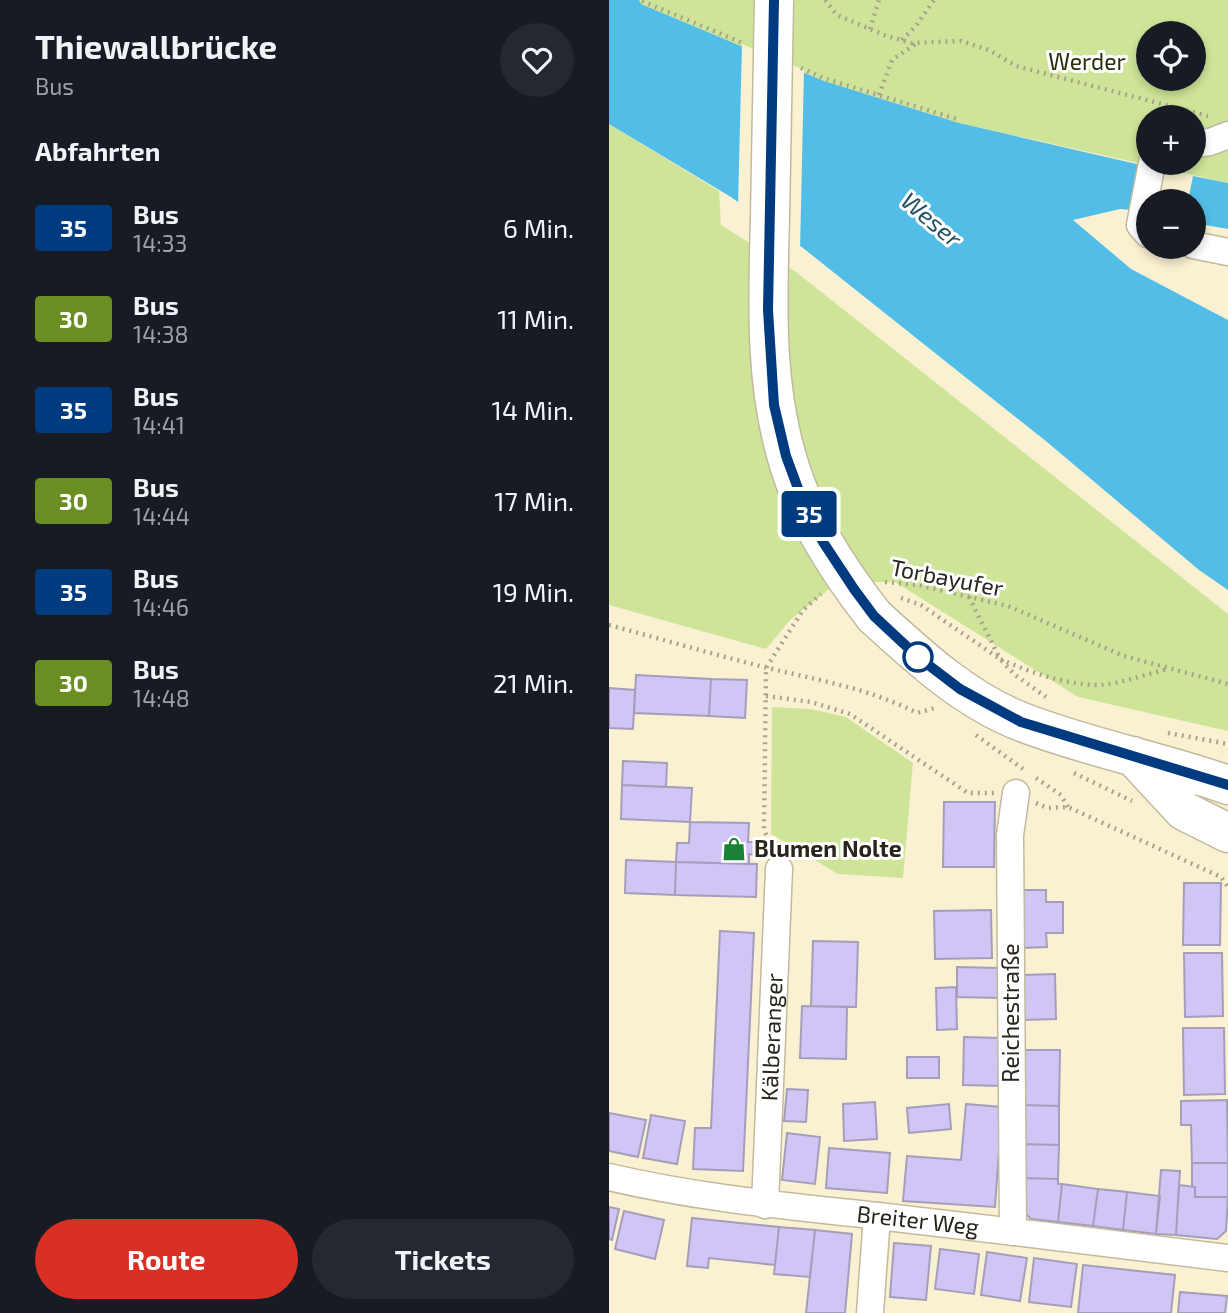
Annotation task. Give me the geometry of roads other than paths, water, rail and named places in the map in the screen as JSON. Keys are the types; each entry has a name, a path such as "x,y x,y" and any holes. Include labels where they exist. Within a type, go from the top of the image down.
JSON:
{"main road":[{"path":"774,0 768,310 774,405 786,456 803,502 823,542 854,589 885,598 918,657 960,689 1021,722 1228,785"},
{"path":"1133,756 1184,811 1228,833"}],"street":[{"path":"1206,142 1210,142 1221,127"},
{"path":"1206,248 1228,252"},
{"name":"Reichestraße","path":"1013,1232 1010,835 1017,793"},
{"name":"Kälberanger","path":"765,1205 779,869"},
{"name":"Breiter Weg","path":"609,1177 647,1186 765,1205 1228,1258"},
{"path":"870,1313 877,1216"}],"water":[{"name":"Weser","path":"609,0 639,0 641,4 824,81 959,123 1136,164 1136,175 1139,175 1131,210 1120,209 1073,220 1131,269 1228,320 1228,590 1199,570 1047,442 803,248 731,197 609,124"},
{"path":"1193,176 1228,183 1228,229 1206,225 1206,189 1190,189"}],"place":[{"name":"Blumen Nolte","path":"734,849"}],"park label":[{"name":"Werder","path":"1087,62"}]}
